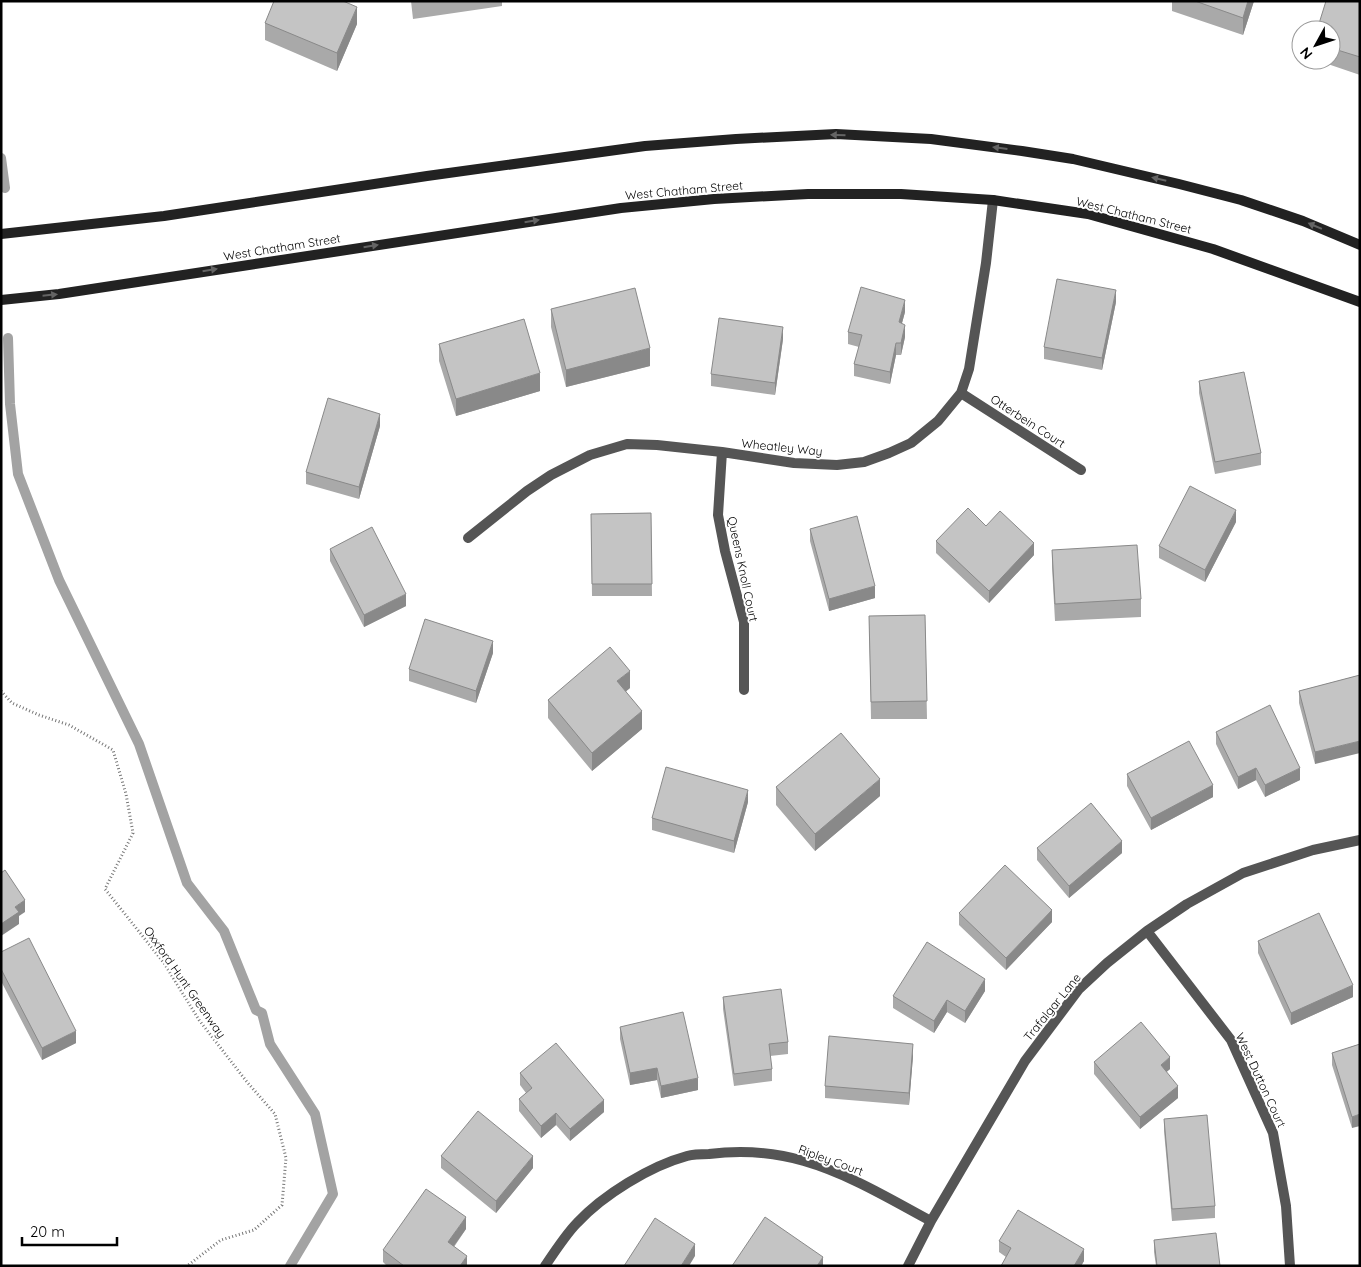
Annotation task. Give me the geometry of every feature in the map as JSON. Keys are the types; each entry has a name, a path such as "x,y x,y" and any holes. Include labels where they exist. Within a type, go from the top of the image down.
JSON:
{"street":[{"path":"1,234 164,216 427,176 645,146 736,138 836,134 931,139 1022,150 1073,159 1241,200 1303,221 1360,245"},
{"name":"West Chatham Street","path":"1,300 58,294 630,207 714,199 808,194 901,194 993,200 1098,216 1213,249 1360,302"},
{"name":"Wheatley Way","path":"468,538 527,491 552,475 590,455 627,444 657,445 722,452 794,463 837,465 864,462 911,443 938,421 961,393 969,369 986,263 993,200"},
{"name":"Otterbein Court","path":"961,393 1081,470"},
{"name":"Queens Knoll Court","path":"722,452 718,515 725,551 744,622 744,690"},
{"name":"Trafalgar Lane","path":"908,1266 931,1221 1026,1061 1079,989 1146,931 1187,904 1243,873 1313,850 1360,840"},
{"name":"West Dutton Court","path":"1146,931 1231,1040 1273,1133 1286,1206 1290,1266"},
{"name":"Ripley Court","path":"545,1266 577,1223 605,1199 630,1182 662,1166 688,1156 733,1151 766,1153 803,1160 845,1176 931,1221"}],"path":[{"name":"Oxxford Hunt Greenway","path":"1,692 12,703 39,715 69,724 113,750 126,794 133,833 105,889 164,963 199,1020 247,1082 276,1114 286,1158 282,1205 254,1230 221,1240 187,1266"}],"building":[{"path":"274,1 343,1 357,7 337,53 265,23"},
{"path":"1195,1 1248,1 1243,18"},
{"path":"1326,1 1360,1 1360,57 1341,51 1341,20 1320,20"},
{"path":"1057,279 1116,290 1102,358 1044,347"},
{"path":"861,287 905,300 899,322 905,325 901,343 896,343 890,372 854,364 862,335 848,332"},
{"path":"635,288 650,348 566,370 551,309"},
{"path":"719,318 783,327 775,383 711,374"},
{"path":"524,319 540,373 456,399 439,344"},
{"path":"1244,372 1261,453 1215,462 1199,381"},
{"path":"328,398 380,414 359,487 306,472"},
{"path":"1190,486 1236,510 1205,570 1159,546"},
{"path":"968,508 986,526 1000,511 1034,543 989,591 936,541"},
{"path":"651,513 652,584 592,584 591,514"},
{"path":"857,516 875,586 829,599 810,529"},
{"path":"372,527 406,594 364,615 330,549"},
{"path":"1137,545 1141,599 1055,604 1052,550"},
{"path":"925,615 927,701 871,702 869,616"},
{"path":"425,619 493,641 476,691 409,669"},
{"path":"610,647 630,671 617,681 642,711 592,753 548,700"},
{"path":"1360,675 1360,741 1315,752 1299,691"},
{"path":"1270,705 1300,768 1265,785 1256,768 1238,777 1216,732"},
{"path":"841,733 880,779 815,834 776,787"},
{"path":"1189,741 1213,785 1151,818 1127,774"},
{"path":"666,767 748,790 734,841 652,818"},
{"path":"1091,803 1122,841 1069,886 1037,848"},
{"path":"1005,865 1052,910 1006,958 959,913"},
{"path":"5,870 25,900 15,907 19,912 1,924 1,873"},
{"path":"1319,913 1353,985 1291,1013 1258,941"},
{"path":"29,938 76,1031 42,1048 1,969 1,952"},
{"path":"927,942 985,979 965,1011 947,1000 934,1021 893,996"},
{"path":"781,989 788,1042 769,1044 772,1069 734,1074 723,997"},
{"path":"683,1012 698,1078 661,1086 657,1068 630,1073 620,1027"},
{"path":"1141,1022 1170,1057 1161,1065 1178,1086 1140,1117 1094,1062"},
{"path":"829,1036 913,1044 909,1093 825,1086"},
{"path":"556,1043 604,1100 570,1129 556,1113 541,1126 519,1099 532,1088 520,1073"},
{"path":"1360,1044 1360,1114 1352,1117 1332,1053"},
{"path":"478,1111 533,1156 496,1201 441,1156"},
{"path":"1207,1115 1215,1206 1172,1209 1164,1119"},
{"path":"426,1189 466,1217 448,1242 467,1256 460,1266 404,1266 383,1250"},
{"path":"1018,1210 1084,1249 1074,1266 1001,1266 1011,1248 999,1241"},
{"path":"765,1217 823,1257 817,1266 732,1266"},
{"path":"655,1218 695,1244 681,1266 624,1266"},
{"path":"1216,1233 1220,1266 1157,1266 1154,1240"}],"waterway":[{"path":"1,158 5,188"},
{"path":"8,338 10,404 18,474 59,580 139,744 187,883 224,931 256,1010 262,1013 270,1044 315,1114 333,1194 290,1266"}]}
